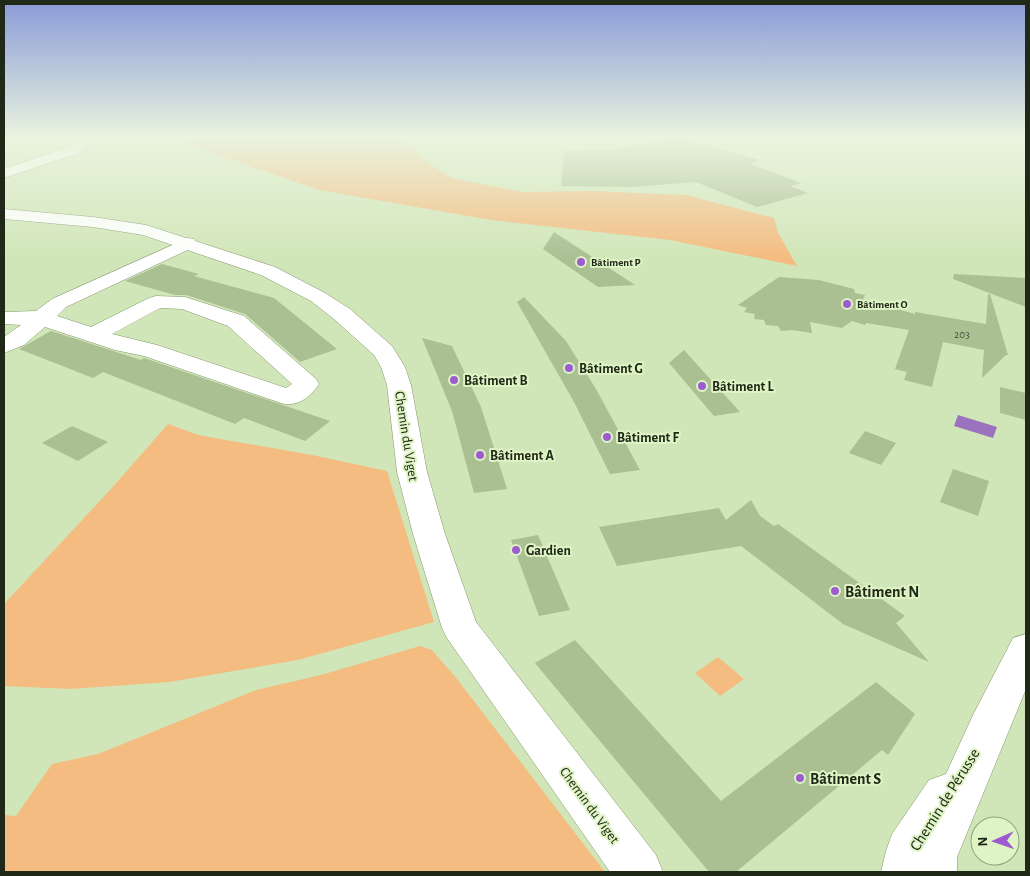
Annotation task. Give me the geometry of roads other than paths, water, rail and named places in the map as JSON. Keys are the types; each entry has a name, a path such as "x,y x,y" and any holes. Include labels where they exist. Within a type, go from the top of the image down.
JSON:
{"street":[{"name":"Chemin du Viget","path":"4,214 124,226 165,235 268,271 300,286 342,314 384,351 393,367 399,385 412,472 429,534 460,628 639,872"},
{"path":"4,346 16,340 59,303 188,243"},
{"path":"4,318 40,318 123,345 149,350 290,398 307,384 236,321 185,303 156,302 93,335"},
{"name":"Chemin de Pérusse","path":"933,872 933,857 988,728 1026,650"},
{"name":"Chemin de Pérusse","path":"905,872 909,851 988,728"}],"place":[{"name":"Bâtiment P","path":"581,262"},
{"name":"Bâtiment O","path":"847,304"},
{"name":"Bâtiment G","path":"569,368"},
{"name":"Bâtiment B","path":"454,380"},
{"name":"Bâtiment L","path":"702,386"},
{"name":"Bâtiment F","path":"607,437"},
{"name":"Bâtiment A","path":"480,455"},
{"name":"Gardien","path":"516,550"},
{"name":"Bâtiment N","path":"835,591"},
{"name":"Bâtiment S","path":"800,778"}]}
